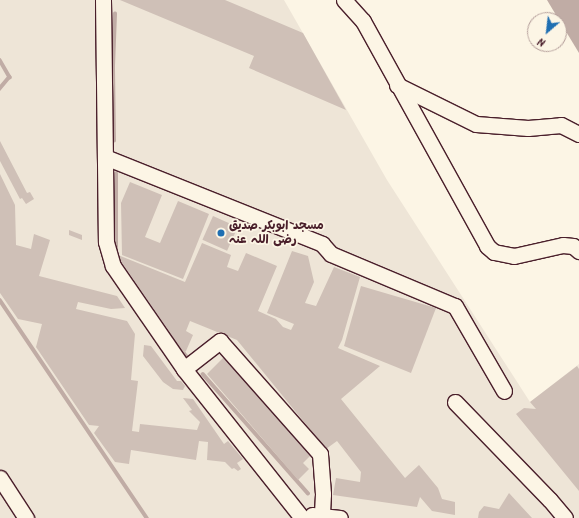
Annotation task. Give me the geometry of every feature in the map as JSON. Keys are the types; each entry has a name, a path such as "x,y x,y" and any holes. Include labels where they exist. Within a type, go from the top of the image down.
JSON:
{"lane":[{"path":"103,0 106,242 113,266 184,369 301,516 340,518"},
{"path":"344,0 363,21 487,246 494,252 514,256 563,245 579,238"},
{"path":"398,85 476,124 528,128 560,125 579,134"},
{"path":"105,157 322,244 331,254 455,306 504,391"},
{"path":"563,245 573,246 579,251"},
{"path":"184,369 220,341 320,454 323,494 322,516"},
{"path":"455,402 550,500 565,518"},
{"path":"0,478 26,518"}],"shaded area":[{"path":"0,0 284,0 387,180 530,402 579,364 579,518 0,518"},
{"path":"547,0 579,0 579,53 567,33 567,12 554,12"}],"building":[{"path":"120,0 225,0 303,33 346,110 249,68 254,56"},
{"path":"0,141 27,193 30,192 34,199 26,204 22,198 20,199 0,161"},
{"path":"0,174 15,205 16,245 31,249 34,234 50,240 39,276 117,296 125,308 111,309 78,302 76,309 127,321 135,334 131,380 138,381 132,431 139,432 140,424 197,430 200,422 189,411 192,410 183,398 193,399 224,444 228,441 243,459 237,463 241,469 238,471 234,468 232,469 225,462 207,460 208,442 199,441 196,460 131,450 129,464 115,462 94,433 99,426 89,425 36,347 42,324 18,319 0,293"},
{"path":"130,182 162,195 145,237 160,243 178,201 209,214 183,279 122,255 121,203"},
{"name":"مسجد ابوبکر صدیق رضی اللہ عنہ","path":"213,216 238,227 227,251 202,240"},
{"path":"69,230 82,235 82,240 69,235"},
{"path":"202,243 231,255 227,267 238,271 246,253 277,266 258,311 276,319 283,327 291,330 294,324 267,313 292,251 308,256 314,282 305,303 316,306 334,267 360,277 342,340 338,348 380,366 341,399 405,478 419,465 438,488 442,499 455,502 455,515 432,511 420,497 417,507 333,495 336,478 360,482 361,472 337,441 326,449 237,340 190,321 186,331 193,335 184,353 118,255 185,282"},
{"path":"361,286 436,308 411,373 344,346"},
{"path":"144,345 151,346 177,381 181,381 185,386 183,390 173,389 163,382 143,356"},
{"path":"224,357 312,454 303,463 309,469 298,480 207,374"},
{"path":"577,366 579,369 579,491 516,414 524,408 536,409 530,402"},
{"path":"509,493 532,518 478,518 479,512 484,506 499,509"}],"waterway":[{"path":"114,141 113,66 115,14"},
{"path":"0,60 10,77 0,89"},
{"path":"116,174 116,251"},
{"path":"0,300 147,518"},
{"path":"166,330 186,356"},
{"path":"203,374 308,493"}],"place":[{"name":"مسجد ابوبکر صدیق رضی اللہ عنہ","path":"221,233"}]}
